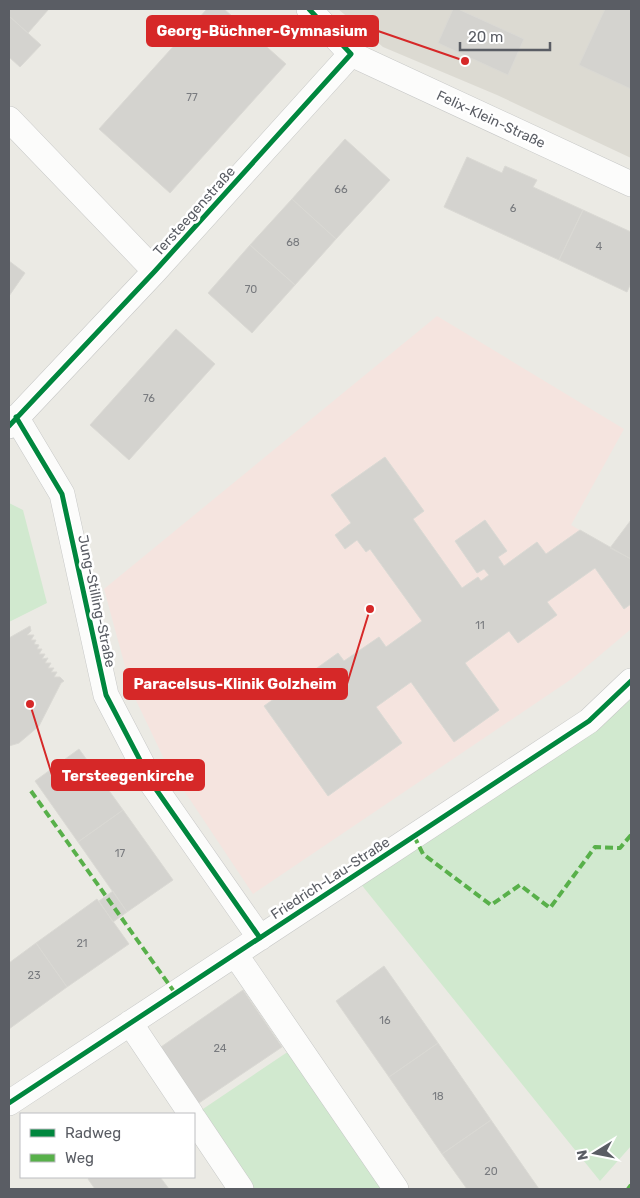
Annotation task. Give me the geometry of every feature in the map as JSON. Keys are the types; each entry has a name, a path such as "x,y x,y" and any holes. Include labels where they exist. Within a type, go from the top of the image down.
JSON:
{"street":[{"path":"309,9 351,54"},
{"name":"Felix-Klein-Straße","path":"351,54 631,184"},
{"name":"Tersteegenstraße","path":"13,421 155,271 351,54"},
{"path":"9,119 155,271"},
{"name":"Jung-Stilling-Straße","path":"13,421 62,494 106,695 153,785 260,938"},
{"name":"Friedrich-Lau-Straße","path":"9,1103 588,721 631,681"},
{"path":"235,954 396,1189"},
{"path":"130,1023 190,1113"},
{"path":"195,1120 241,1189"}],"shaded area":[{"path":"338,9 631,9 631,158 497,95 383,47"},
{"path":"437,316 624,429 571,525 631,560 631,629 573,678 253,894 167,765 132,692 104,589"}],"green space":[{"path":"9,503 23,510 47,603 9,622"},
{"path":"631,693 631,1146 600,1181 360,883"},
{"path":"289,1051 386,1189 255,1189 200,1111"}],"building":[{"path":"9,9 48,10 28,33 9,16"},
{"path":"207,9 224,9 286,64 170,193 99,129"},
{"path":"453,9 458,9 524,39 508,75 438,43"},
{"path":"605,9 631,9 631,89 579,65"},
{"path":"9,16 41,45 20,67 9,57"},
{"path":"345,139 390,180 336,239 292,199"},
{"path":"467,157 502,173 505,166 537,180 533,187 583,210 559,260 444,207"},
{"path":"292,199 336,239 295,285 250,245"},
{"path":"583,210 631,232 631,283 627,292 559,260"},
{"path":"250,245 295,285 252,333 208,293"},
{"path":"9,261 25,273 9,296"},
{"path":"176,329 215,364 129,460 90,425"},
{"path":"385,457 424,511 413,519 462,588 478,577 481,581 489,575 484,569 477,573 455,541 485,520 507,551 498,557 504,566 537,542 546,554 580,530 631,559 631,604 624,609 595,568 547,602 557,615 518,643 509,631 465,663 499,710 454,742 411,682 376,707 402,743 328,796 264,706 338,653 344,661 379,637 386,647 422,621 370,549 366,552 357,540 345,549 335,535 351,523 331,495"},
{"path":"631,520 631,559 610,548"},
{"path":"30,626 31,631 27,635 34,635 31,640 36,640 34,644 39,645 37,649 42,649 39,654 45,654 42,659 48,658 45,663 51,663 48,668 54,668 51,672 57,672 54,677 60,677 64,681 61,683 39,726 19,743 9,746 9,638"},
{"path":"79,749 123,810 78,842 35,781"},
{"path":"123,810 173,880 127,912 78,842"},
{"path":"113,891 127,912 113,922 99,901"},
{"path":"97,899 129,944 67,987 36,943"},
{"path":"36,943 67,987 9,1029 9,963"},
{"path":"384,966 438,1043 389,1077 336,1001"},
{"path":"243,990 282,1047 196,1105 158,1049"},
{"path":"438,1043 491,1120 442,1154 389,1077"},
{"path":"491,1120 539,1189 467,1189 442,1154"},
{"path":"161,1178 169,1189 95,1189 88,1179"}],"marked path":[{"path":"31,791 175,993"},
{"path":"414,836 423,854 491,905 520,885 550,908 595,847 620,848 631,835"},
{"path":"628,1189 631,1185"}],"cycle path":[{"path":"9,426 155,271 351,54 309,9"},
{"path":"16,417 62,494 106,695 153,785 260,938"},
{"path":"9,1103 589,721 631,681"}],"place":[{"name":"Georg-Büchner-Gymnasium","path":"465,61"},
{"name":"Paracelsus-Klinik Golzheim","path":"370,609"},
{"name":"Tersteegenkirche","path":"30,704"}]}
